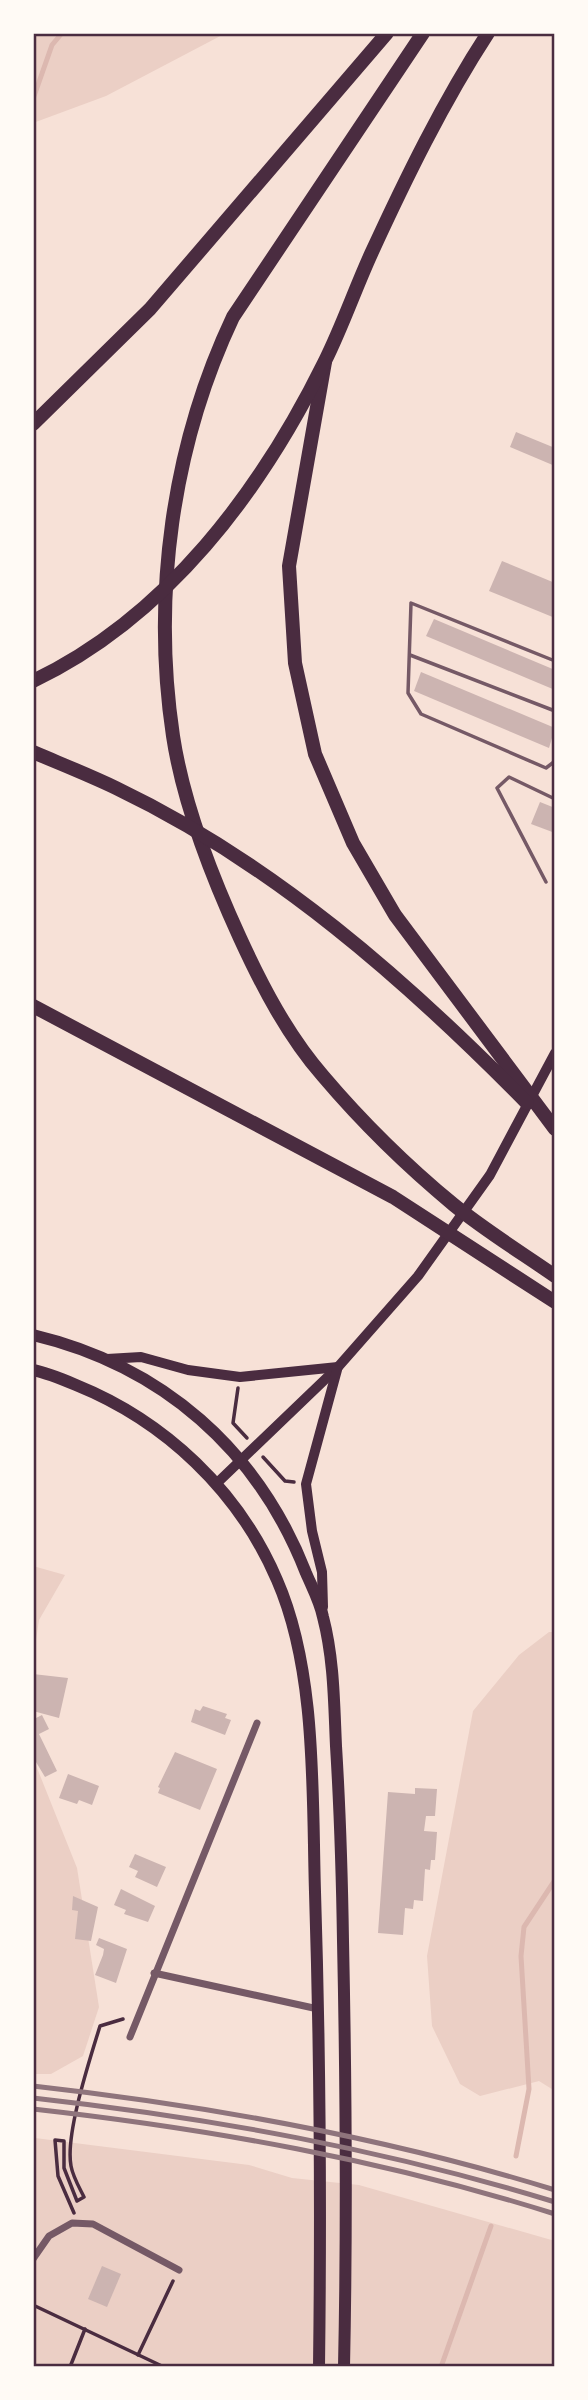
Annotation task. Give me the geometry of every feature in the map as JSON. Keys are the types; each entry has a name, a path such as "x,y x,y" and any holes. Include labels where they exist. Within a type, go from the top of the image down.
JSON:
{"highway":[{"path":"33,424 150,309 387,33"},
{"path":"423,33 233,317 217,351 184,456 167,573 165,653 173,738 197,827 227,909 282,1019 321,1075 364,1121 454,1205 555,1276"},
{"path":"40,678 100,644 177,577 230,519 265,467 325,362 372,253 424,149 488,33"},
{"path":"325,362 289,566 295,663 315,754 353,844 395,915 555,1130"},
{"path":"33,752 118,789 221,848 313,910 449,1024 555,1130"},
{"path":"33,1006 393,1197 555,1302"}],"main road":[{"path":"216,1483 338,1367 418,1276 489,1175 555,1053"},
{"path":"33,1335 107,1359 163,1390 205,1422 242,1459 291,1534 323,1615"},
{"path":"107,1359 141,1357 188,1370 240,1377 338,1367"},
{"path":"338,1367 306,1484 312,1531 322,1572 323,1615 333,1673 339,1793 346,2066 344,2367"},
{"path":"33,1370 108,1398 157,1428 216,1483 257,1541 278,1580 291,1620 311,1751 319,2069 318,2367"}],"street":[{"path":"131,2037 154,1973 257,1723"},
{"path":"154,1973 318,2009"},
{"path":"33,2259 49,2236 72,2223 93,2224 178,2270"}],"lane":[{"path":"555,661 411,603 408,693 421,714 545,768 555,761"},
{"path":"409,654 555,712"},
{"path":"546,882 497,788 509,777 555,799"}],"path":[{"path":"71,2205 55,2163 55,2140 64,2141 64,2168 77,2201 84,2197 71,2166 72,2138 89,2065 100,2026 123,2019"},
{"path":"138,2355 178,2270"},
{"path":"33,2305 164,2367"},
{"path":"70,2367 85,2329"}],"shaded area":[{"path":"33,33 226,33 106,96 33,123"},
{"path":"33,1566 65,1575 39,1620 33,1660"},
{"path":"549,1632 555,1632 555,2091 539,2081 480,2096 460,2084 432,2026 427,1956 473,1711 519,1655"},
{"path":"33,1758 77,1868 99,2007 83,2056 51,2074 33,2074"},
{"path":"33,2134 35,2138 249,2165 292,2178 359,2185 555,2241 555,2367 33,2367"}],"building":[{"path":"516,432 555,448 555,466 510,447"},
{"path":"502,561 555,583 555,618 489,591"},
{"path":"434,619 555,670 555,690 426,636"},
{"path":"421,672 555,728 549,748 414,691"},
{"path":"540,802 555,808 555,833 531,824"},
{"path":"33,1674 68,1678 59,1718 33,1711"},
{"path":"203,1706 227,1714 225,1718 231,1720 225,1735 191,1722 195,1709 200,1711"},
{"path":"33,1712 36,1718 42,1715 49,1729 39,1734 57,1771 45,1777 33,1757"},
{"path":"175,1752 217,1769 200,1810 158,1793 158,1787"},
{"path":"68,1774 99,1786 92,1805 79,1800 77,1804 59,1798"},
{"path":"415,1788 437,1789 435,1816 426,1816 424,1831 437,1832 435,1860 431,1860 430,1870 425,1869 423,1901 414,1900 413,1909 405,1908 403,1935 378,1933 388,1792 415,1794"},
{"path":"135,1854 166,1867 157,1887 135,1877 138,1871 129,1867"},
{"path":"121,1889 155,1906 148,1922 124,1914 126,1910 114,1905"},
{"path":"73,1896 98,1907 91,1941 75,1939 78,1911 72,1910"},
{"path":"99,1938 127,1949 116,1983 95,1975 104,1949 96,1945"},
{"path":"102,2266 121,2274 107,2307 88,2299"}],"waterway":[{"path":"33,99 52,45 62,33"},
{"path":"516,2156 529,2089 521,1956 524,1927 555,1880"},
{"path":"441,2367 491,2226"}],"railway":[{"path":"33,2086 166,2103 297,2126 426,2154 555,2190"},
{"path":"33,2098 166,2115 296,2138 426,2166 555,2202"},
{"path":"33,2109 166,2126 362,2162 555,2214"}]}
